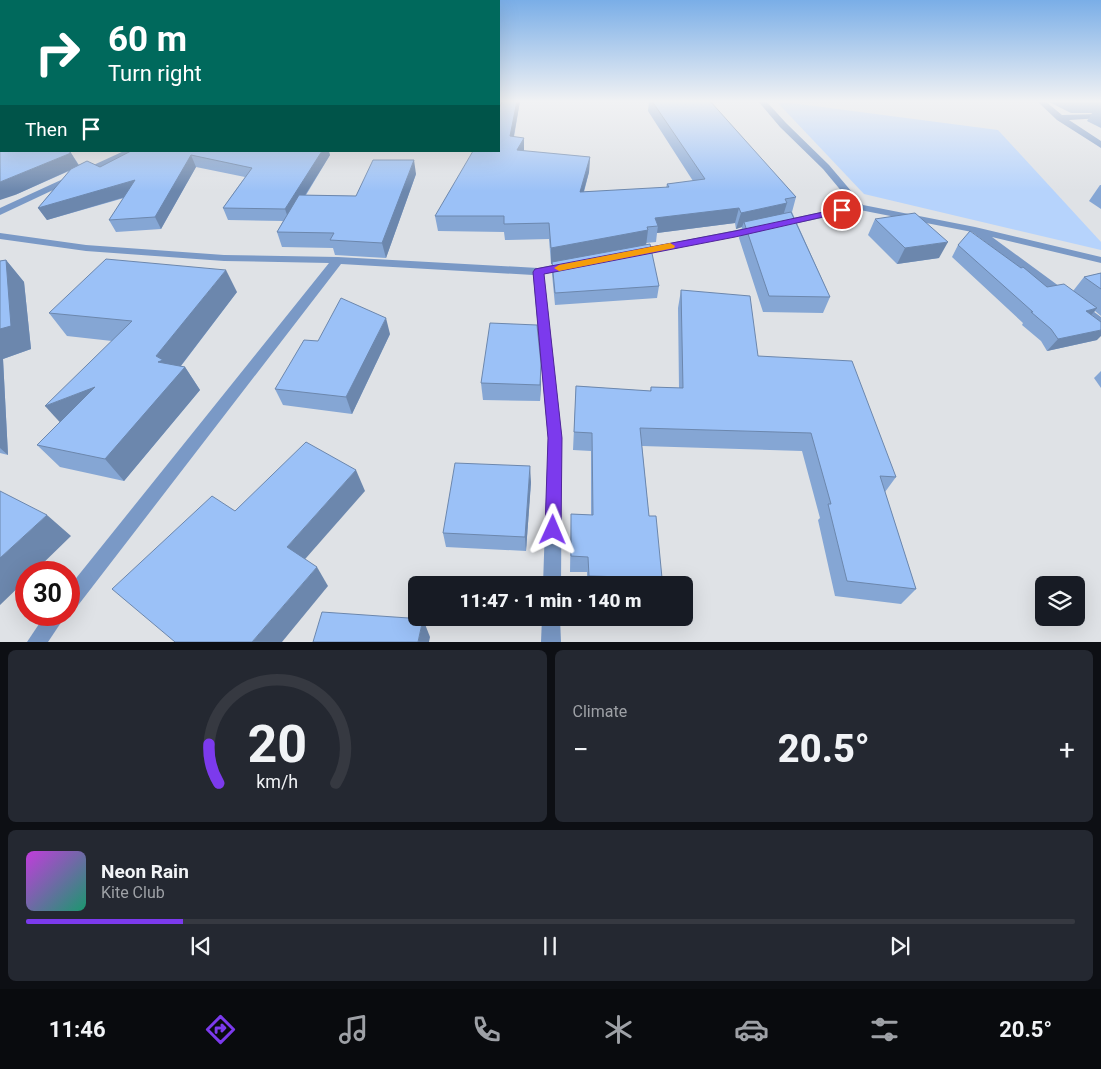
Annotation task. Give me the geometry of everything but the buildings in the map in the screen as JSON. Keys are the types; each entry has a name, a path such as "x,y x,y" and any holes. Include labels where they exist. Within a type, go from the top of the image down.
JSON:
{"street":[{"path":"789,131 826,167 860,207"},
{"path":"1080,131 1101,145"},
{"path":"0,212 130,152"},
{"path":"623,255 860,207 976,230 1101,260"},
{"path":"976,230 1101,323"},
{"path":"0,236 86,248 224,258 338,260 538,272 576,264"},
{"path":"80,586 338,260"},
{"path":"538,272 555,438 552,576"},
{"path":"36,642 48,626"},
{"path":"551,626 551,642"}],"shaded area":[{"path":"804,131 999,131 1101,242 1101,250 864,194"}],"slow traffic":[{"path":"559,268 670,246"}],"route":[{"path":"553,530 555,438 538,272 735,234 842,210"}]}
